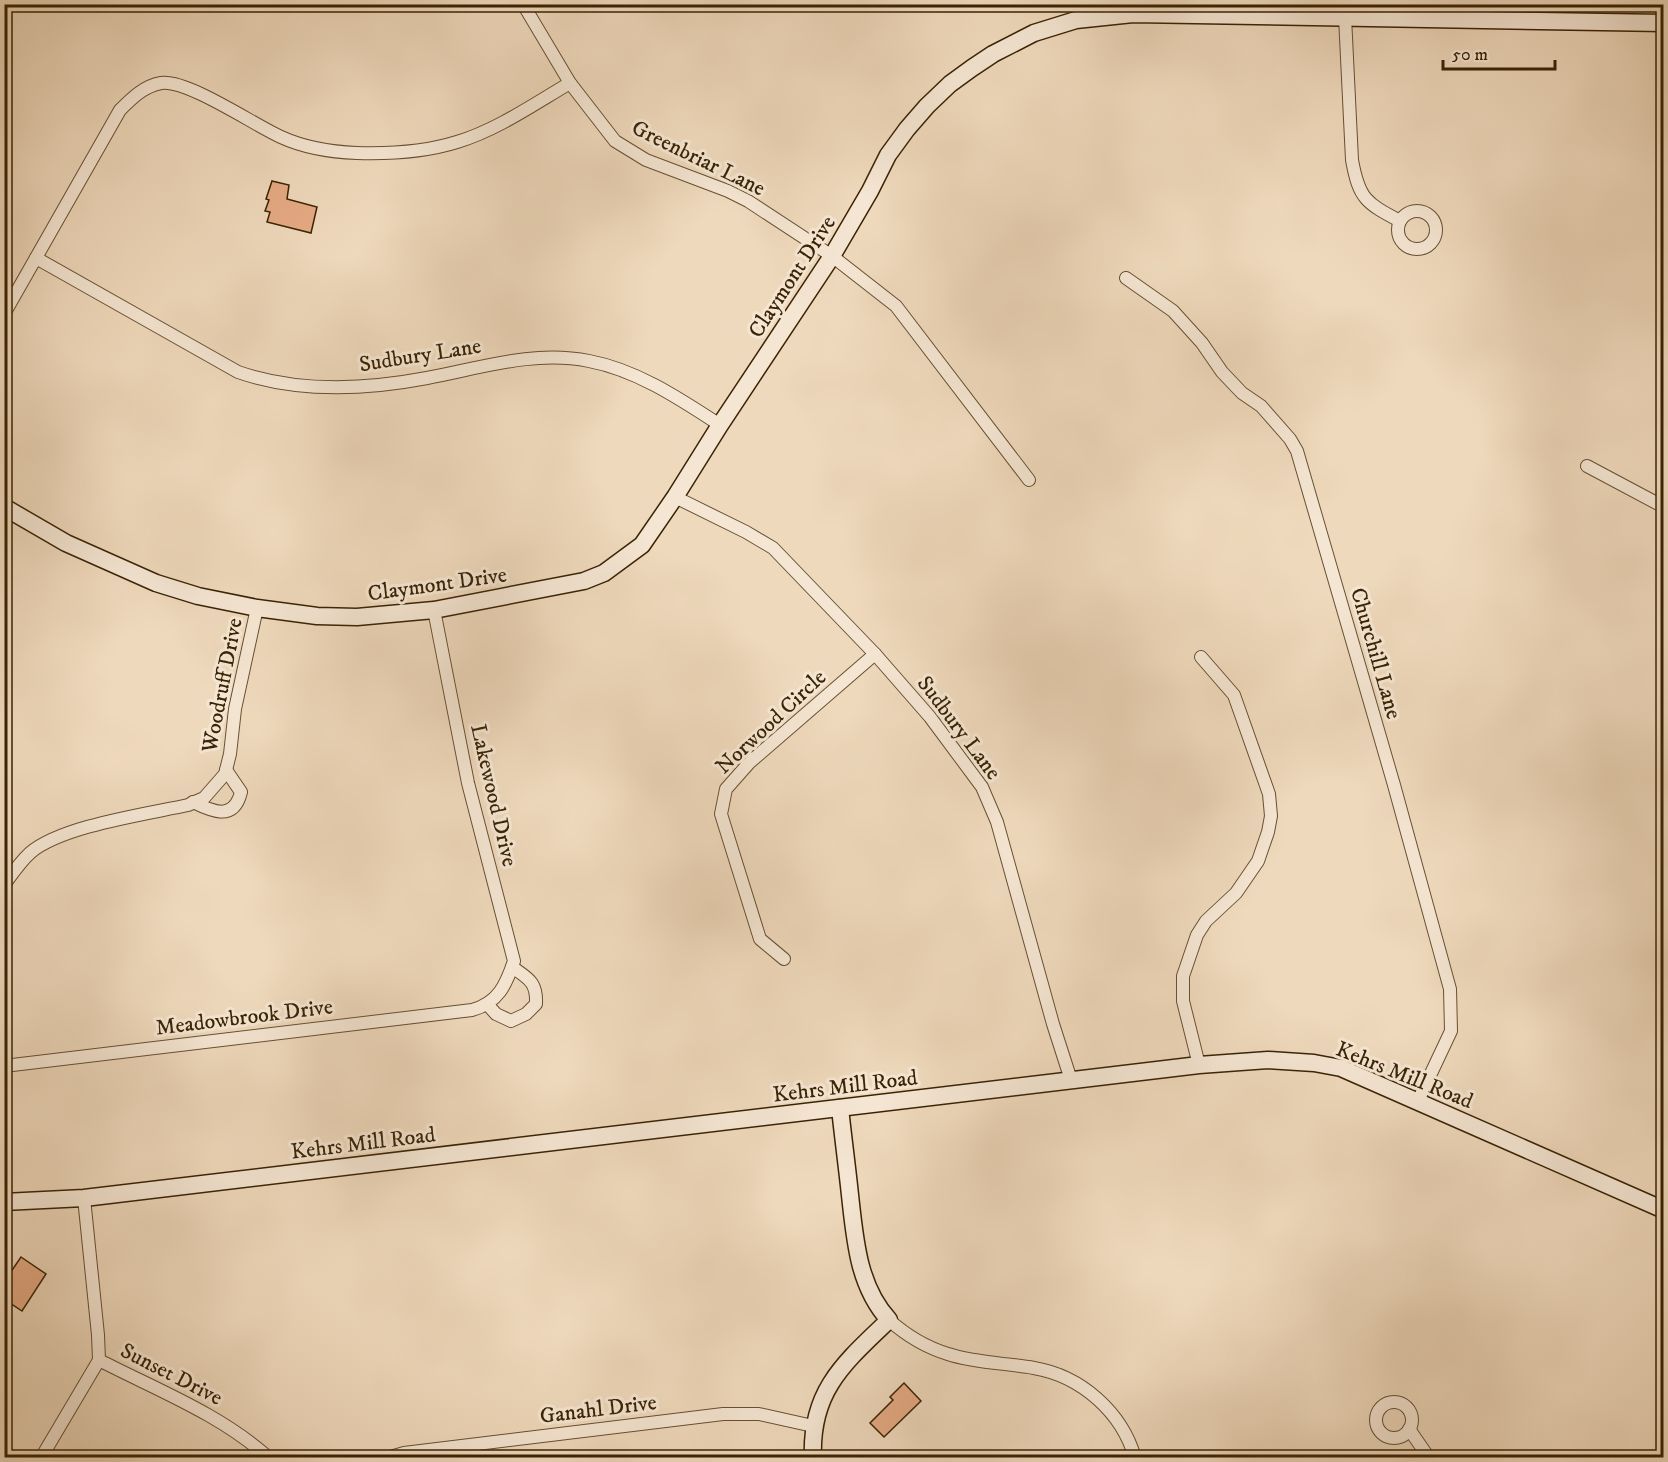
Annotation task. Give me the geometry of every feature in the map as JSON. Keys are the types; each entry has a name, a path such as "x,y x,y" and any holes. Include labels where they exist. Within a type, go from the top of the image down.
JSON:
{"street":[{"name":"Greenbriar Lane","path":"523,4 570,82 615,141 630,152 664,169 728,191 748,201 832,256 896,306 1029,480"},
{"name":"Claymont Drive","path":"4,507 66,543 156,583 198,596 257,608 317,616 357,616 434,610 584,581 604,573 642,545 832,256 888,155 907,129 950,84 993,54 1055,25 1148,9 1345,17 1664,23"},
{"path":"1345,17 1354,175 1365,199 1377,209 1400,221"},
{"path":"4,314 120,110 147,87 163,83 190,88 283,138 315,148 385,153 409,152 457,142 508,119 570,82"},
{"name":"Sudbury Lane","path":"36,258 238,372 258,379 308,387 380,386 516,359 572,358 592,361 650,383 720,424"},
{"name":"Churchill Lane","path":"1126,278 1173,311 1202,343 1222,372 1242,393 1261,406 1290,438 1297,452 1394,785 1450,989 1451,1031 1418,1101"},
{"path":"1587,466 1664,507"},
{"name":"Sudbury Lane","path":"675,497 746,532 772,548 874,654 930,717 982,787 997,822 1053,1024 1071,1080"},
{"name":"Woodruff Drive","path":"4,885 31,852 53,838 76,830 204,798 225,774 230,754 235,709 257,608"},
{"name":"Lakewood Drive","path":"434,610 468,783 514,961 504,988"},
{"name":"Norwood Circle","path":"784,959 760,939 722,814 726,789 749,762 874,654"},
{"path":"1199,1065 1183,1001 1183,976 1189,956 1206,921 1236,893 1258,861 1269,832 1271,816 1269,794 1234,696 1201,657"},
{"name":"Woodruff Drive","path":"192,802 217,812 230,811 238,802 241,792 226,770"},
{"path":"487,1004 496,1014 511,1021 526,1014 536,1004 537,994 532,981 512,967"},
{"name":"Meadowbrook Drive","path":"4,1066 472,1010 487,1004 504,988"},
{"name":"Kehrs Mill Road","path":"4,1202 84,1198 1199,1065 1268,1060 1314,1063 1341,1068 1664,1210"},
{"path":"840,1108 857,1250 863,1275 872,1296 889,1320 917,1342 949,1355 1037,1368 1063,1376 1104,1403 1131,1442 1135,1458"},
{"name":"Sunset Drive","path":"84,1198 99,1360 213,1417 252,1442 269,1458"},
{"path":"813,1458 813,1426 819,1402 844,1365 889,1320"},
{"path":"41,1458 99,1360"},
{"name":"Ganahl Drive","path":"387,1458 404,1453 723,1414 759,1414 813,1426"},
{"path":"1409,1430 1429,1458"}],"building":[{"path":"272,181 289,185 287,199 317,207 311,233 267,222 270,212 265,211 269,200 266,199"},
{"path":"21,1257 46,1274 22,1311 4,1299 4,1282"},
{"path":"904,1383 921,1401 884,1437 870,1423 893,1400 890,1397"}]}
